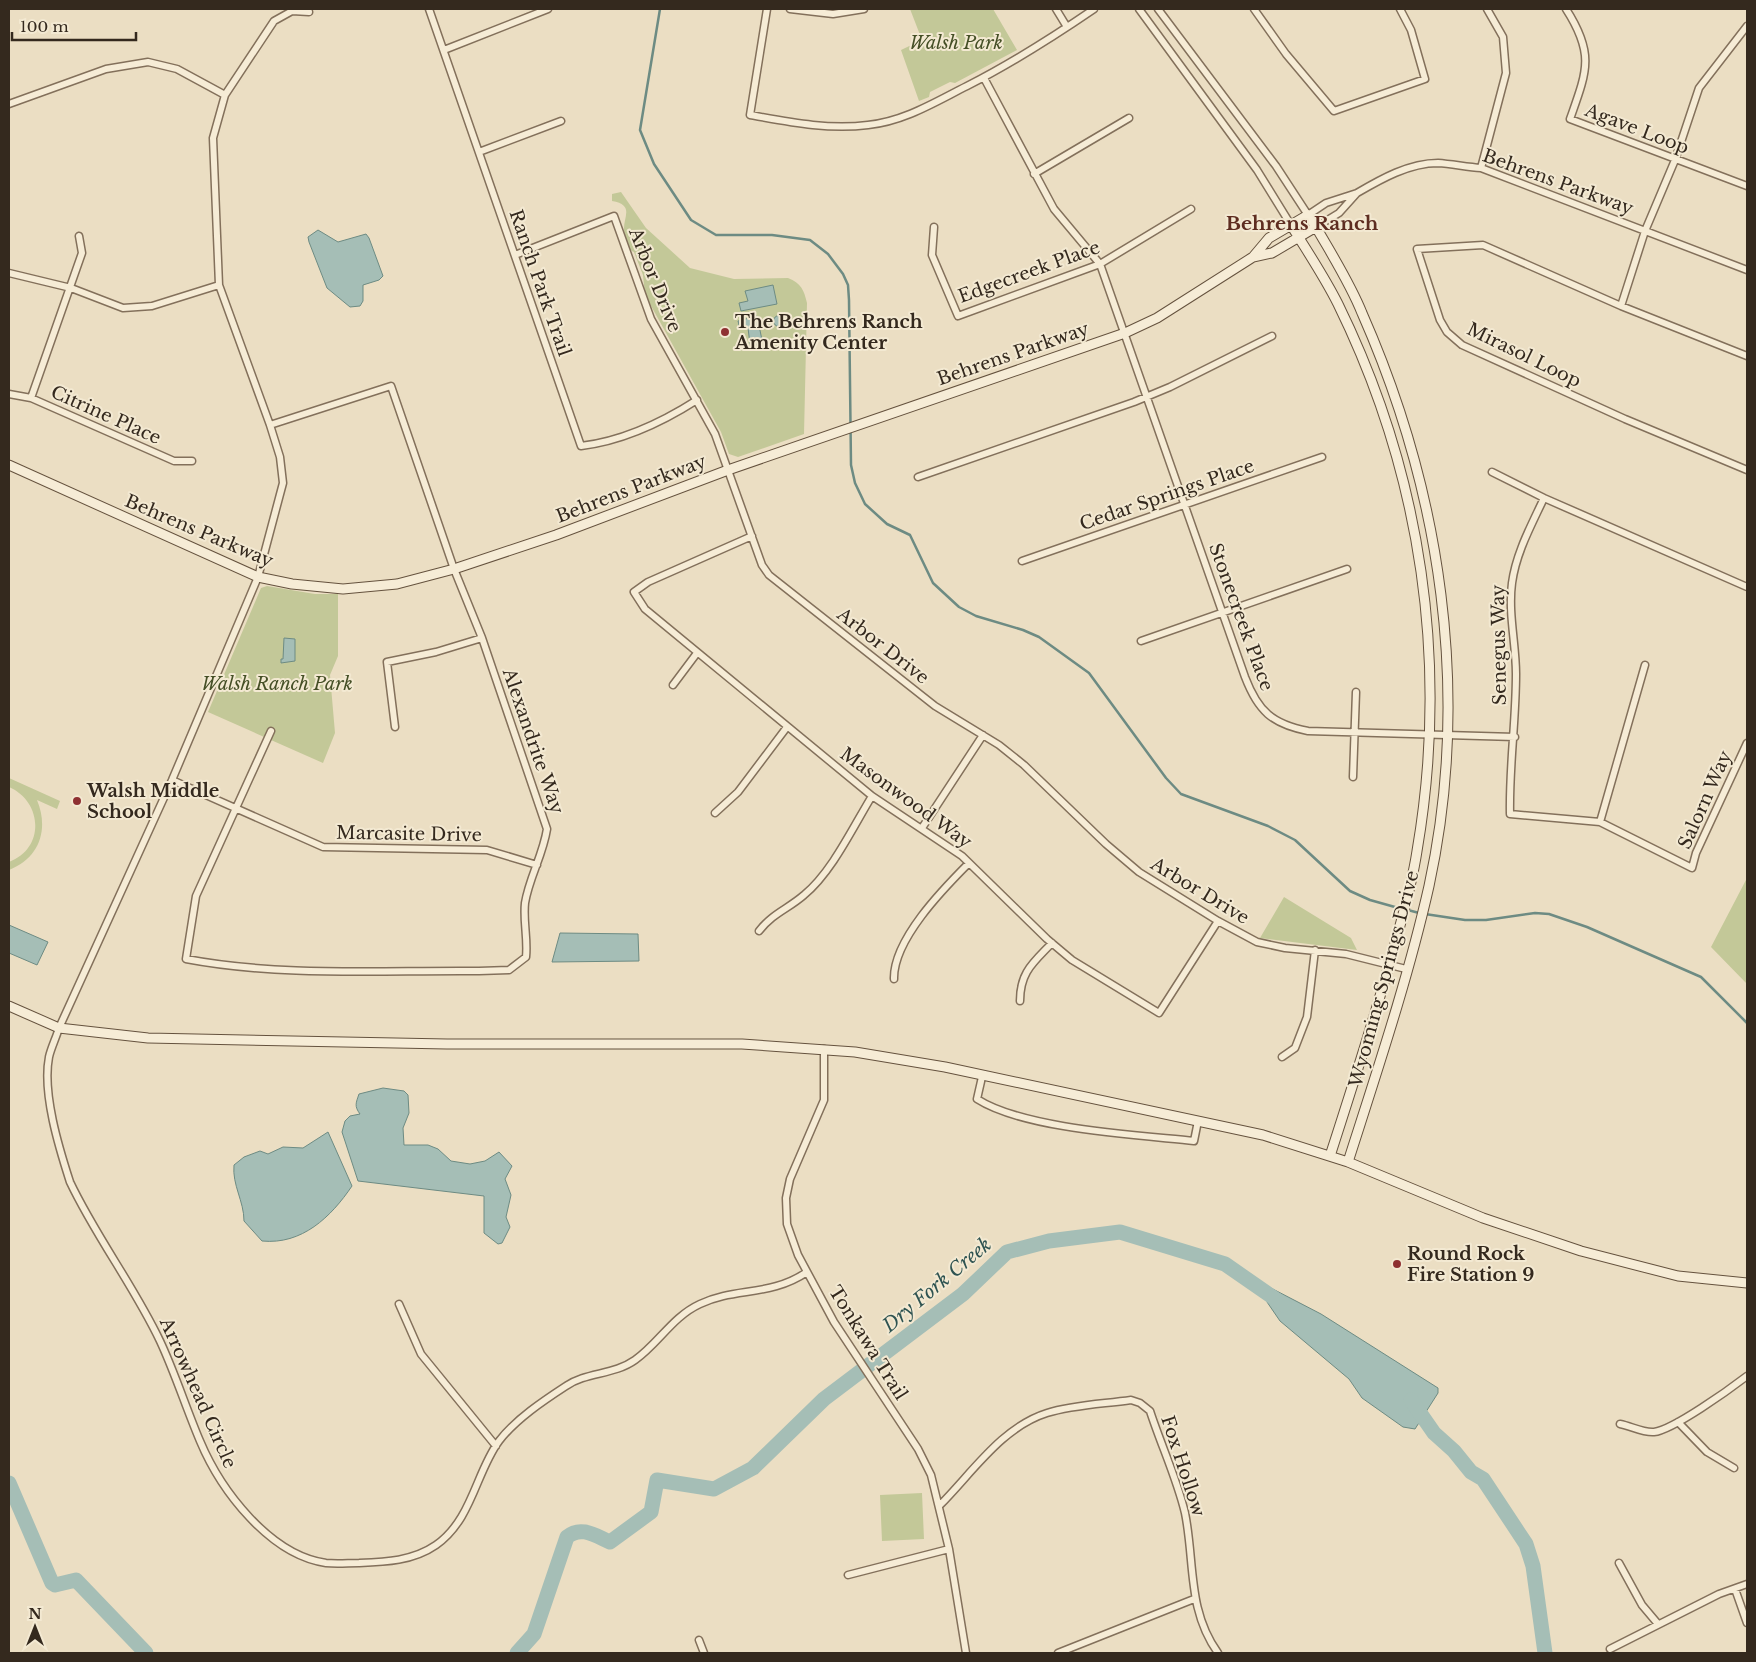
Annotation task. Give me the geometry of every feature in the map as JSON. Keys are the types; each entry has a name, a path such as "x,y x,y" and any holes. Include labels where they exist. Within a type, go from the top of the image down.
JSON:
{"street":[{"name":"Ranch Park Trail","path":"430,9 581,446 606,443 666,420 698,400"},
{"path":"444,50 548,9"},
{"path":"767,9 750,115 810,125 868,125 911,114 984,78 1043,44 1094,9"},
{"path":"790,9 832,14 864,9"},
{"path":"1056,9 1067,27"},
{"name":"Wyoming Springs Drive","path":"1139,9 1257,170 1313,257 1358,347 1376,391 1394,447 1422,569 1432,684 1430,736 1420,833 1411,882 1389,965 1362,1059 1330,1156"},
{"name":"Wyoming Springs Drive","path":"1158,9 1276,166 1316,227 1362,311 1402,415 1419,472 1441,583 1446,639 1447,737 1441,807 1429,883 1415,940 1348,1162"},
{"path":"1254,9 1286,54 1334,111 1425,79 1412,30 1400,9"},
{"path":"1481,168 1506,73 1503,37 1487,9"},
{"name":"Agave Loop","path":"1566,9 1580,31 1587,63 1570,118 1675,160 1747,186"},
{"name":"Arrowhead Circle","path":"309,12 292,11 274,21 225,95 213,138 219,285 270,425 280,457 283,483 258,577 172,780 59,1028 49,1057 49,1092 61,1153 70,1182 161,1342 209,1461 221,1480 260,1527 299,1555 326,1563 385,1562 411,1557 434,1547 452,1530 478,1487 496,1446 514,1425 566,1386 580,1379 617,1370 635,1360 682,1314 699,1304 725,1296 777,1287 806,1272"},
{"path":"1621,306 1644,231 1675,160 1699,88 1747,26"},
{"path":"9,104 106,69 148,62 177,69 225,95"},
{"name":"Stonecreek Place","path":"984,78 1054,208 1100,264 1252,695 1264,711 1278,722 1291,728 1430,736"},
{"path":"1034,174 1129,118"},
{"path":"479,152 561,121"},
{"name":"Behrens Parkway","path":"1253,257 1262,244 1326,203 1356,193 1394,173 1418,166 1438,164 1481,168 1747,270"},
{"name":"Behrens Parkway","path":"9,465 258,577 292,584 343,589 397,584 454,570 556,535 728,470 1125,333 1156,318 1253,257 1272,253 1299,238 1345,208 1356,193"},
{"name":"Edgecreek Place","path":"934,227 932,255 958,316 1100,264 1191,209"},
{"name":"Arbor Drive","path":"514,255 614,216 651,319 716,434 762,565 780,585 935,706 983,735 1024,765 1044,782 1124,861 1218,921 1257,942 1346,954 1406,969"},
{"path":"31,398 82,253 79,236"},
{"name":"Mirasol Loop","path":"1747,356 1621,306 1483,245 1417,249 1440,320 1446,332 1462,345 1616,415 1747,470"},
{"path":"9,273 71,288 123,308 152,306 219,285"},
{"path":"918,478 1148,397 1272,336"},
{"name":"Alexandrite Way","path":"270,425 391,386 454,570 482,638 547,829 544,848 525,905 528,943 526,957 509,970 284,970 214,964 186,959 196,896 271,731"},
{"name":"Citrine Place","path":"9,394 31,398 174,461 192,461"},
{"name":"Cedar Springs Place","path":"1022,562 1322,457"},
{"path":"1492,472 1544,498 1747,587"},
{"name":"Senegus Way","path":"1515,737 1516,672 1512,585 1521,547 1544,498"},
{"name":"Masonwood Way","path":"752,536 648,582 634,592 645,609 872,796 951,847 1072,960 1159,1013 1218,921"},
{"path":"1141,641 1347,569"},
{"path":"395,727 387,662 436,652 482,638"},
{"path":"673,685 697,653"},
{"path":"1600,822 1645,665"},
{"path":"1353,777 1356,692"},
{"path":"714,813 738,792 787,727"},
{"path":"922,828 983,735"},
{"path":"1430,736 1515,737"},
{"name":"Salorn Way","path":"1515,737 1509,786 1510,814 1600,822 1692,868 1696,853 1747,743"},
{"name":"Marcasite Drive","path":"172,780 323,847 487,850 537,865"},
{"path":"759,931 769,918 804,896 817,881 872,796"},
{"path":"894,979 896,959 903,945 938,895 969,863"},
{"path":"1020,1001 1022,980 1026,972 1052,943"},
{"path":"1282,1058 1295,1048 1307,1018 1315,950"},
{"path":"9,1006 59,1028 158,1038 456,1044 742,1044 855,1052 945,1067 982,1077 1263,1136 1348,1162 1483,1218 1573,1249 1678,1276 1747,1283"},
{"name":"Tonkawa Trail","path":"824,1049 824,1100 794,1167 786,1198 787,1224 806,1272 840,1330 925,1462 940,1504 966,1653"},
{"path":"982,1077 977,1099 988,1106 1037,1120 1116,1133 1194,1141 1198,1121"},
{"path":"399,1304 421,1354 496,1446"},
{"path":"1620,1424 1653,1432 1678,1422 1747,1376"},
{"name":"Fox Hollow","path":"940,1504 999,1444 1033,1419 1059,1410 1131,1400 1140,1403 1150,1412 1185,1513 1194,1599 1205,1632 1218,1653"},
{"path":"1678,1422 1707,1452 1734,1468"},
{"path":"848,1575 948,1549"},
{"path":"1619,1563 1642,1605 1658,1624"},
{"path":"1610,1649 1719,1594 1747,1584"},
{"path":"1735,1589 1747,1623"},
{"path":"1058,1653 1194,1599"},
{"path":"699,1640 704,1653"}],"green space":[{"name":"Walsh Park","path":"910,9 993,9 1017,50 955,83 950,82 930,92 929,97 919,101 901,50 922,40"},
{"path":"621,192 646,228 690,268 734,279 788,278 796,282 801,288 807,303 804,434 738,457 729,454 721,432 645,295 643,275 634,252 630,250 625,235 626,209 623,205 612,201 612,194"},
{"name":"Walsh Ranch Park","path":"267,586 315,594 338,594 338,656 330,675 335,733 323,763 208,712 261,588"},
{"path":"9,778 60,801 57,809 37,800 42,821 42,832 39,841 35,850 28,858 20,865 9,870 9,862 21,855 29,846 34,836 35,824 33,813 28,803 20,794 9,787"},
{"path":"1747,878 1747,984 1711,947"},
{"path":"1284,897 1351,938 1357,950 1260,938"},
{"path":"922,1493 924,1539 882,1541 880,1495"}],"water":[{"path":"318,230 338,242 366,234 369,238 383,276 379,280 363,285 363,301 360,306 350,307 327,288 308,237"},
{"path":"773,285 777,304 741,311 739,303 748,301 745,291"},
{"path":"779,315 785,321 779,327 773,321"},
{"path":"757,316 762,340 760,345 750,344 748,328 740,329 738,321"},
{"path":"284,638 295,639 295,661 281,663 281,659 283,659"},
{"path":"9,925 48,942 37,965 9,953"},
{"path":"560,933 638,934 639,961 552,962"},
{"path":"383,1088 404,1091 408,1095 409,1113 403,1128 404,1145 428,1145 438,1149 451,1161 470,1164 485,1161 499,1152 512,1166 505,1179 511,1195 506,1217 510,1227 502,1243 498,1244 484,1233 484,1196 358,1181 342,1132 345,1121 350,1116 360,1114 356,1104 359,1094"},
{"path":"328,1132 352,1186 325,1218 303,1234 276,1241 262,1241 244,1221 234,1165 244,1157 260,1151 268,1154 283,1147 303,1148"},
{"path":"1267,1286 1321,1314 1438,1388 1438,1393 1415,1429 1403,1427 1362,1398 1349,1379 1280,1321 1267,1302"}],"waterway":[{"path":"660,9 640,130 654,164 691,220 716,235 772,235 810,240 828,254 843,274 848,285 851,465 855,483 865,504 887,524 910,535 933,583 959,607 976,616 1023,630 1039,637 1089,673 1166,778 1181,794 1268,826 1295,840 1350,891 1370,900 1402,909"},
{"path":"1408,910 1419,913"},
{"path":"1425,914 1465,920 1486,920 1535,913 1549,914 1587,927 1701,977 1747,1023"},
{"name":"Dry Fork Creek","path":"517,1653 534,1634 567,1537 583,1532 610,1542 651,1512 657,1480 714,1489 753,1468 824,1399 963,1294 1007,1252 1049,1241 1120,1232 1225,1264 1284,1305"},
{"name":"Dry Fork Creek","path":"1411,1400 1434,1433 1454,1451 1471,1472 1483,1479 1526,1544 1533,1566 1545,1653"},
{"name":"Dry Fork Creek","path":"9,1483 52,1583 55,1585 76,1580 146,1653"}],"place":[{"name":"The Behrens Ranch Amenity Center","path":"725,332"},
{"name":"Walsh Middle School","path":"77,801"},
{"name":"Round Rock Fire Station 9","path":"1397,1264"}],"district":[{"name":"Behrens Ranch","path":"1302,223"}]}
